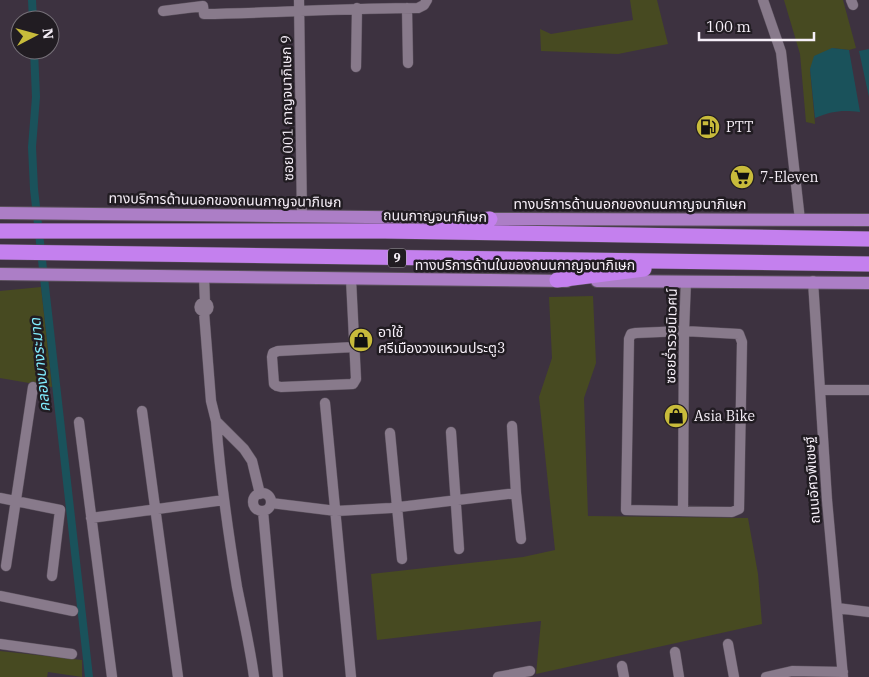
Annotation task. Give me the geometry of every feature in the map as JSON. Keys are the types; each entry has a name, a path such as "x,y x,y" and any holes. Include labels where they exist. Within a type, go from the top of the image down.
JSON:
{"highway":[{"path":"385,231 490,219"},
{"name":"ถนนกาญจนาภิเษก","path":"0,231 385,231 869,239"},
{"name":"9","path":"0,252 869,264"},
{"path":"557,280 695,262"}],"main road":[{"name":"ทางบริการด้านนอกของถนนกาญจนาภิเษก","path":"0,212 490,219 869,220"},
{"name":"ทางบริการด้านในของถนนกาญจนาภิเษก","path":"0,274 869,283"}],"street":[{"name":"ซอย 001 กาญจนาภิเษก 9","path":"299,0 302,216"},
{"path":"162,11 189,3 203,6 204,14 299,12 362,6 418,8 424,5 427,0"},
{"path":"764,0 782,52 800,220"},
{"path":"356,67 362,6"},
{"path":"407,8 408,63"},
{"path":"204,276 204,307 211,401 216,421 224,500 237,588 251,651 254,677"},
{"path":"351,279 356,379 353,384 281,387 274,384 272,358 274,353 278,351 354,347"},
{"name":"ซอยร่ำรวยนิเวศน์","path":"683,511 686,280"},
{"name":"ถนนอัศวพิเชษฐ์","path":"813,282 843,674"},
{"path":"684,331 739,334 742,342 739,509 732,512 626,510 629,338 631,334 636,333 684,331"},
{"path":"6,566 33,387"},
{"path":"820,390 869,390"},
{"path":"325,403 351,677"},
{"path":"142,411 178,677"},
{"path":"216,421 244,449 252,461 260,494"},
{"path":"79,422 112,677"},
{"path":"512,426 521,539"},
{"path":"451,432 459,550"},
{"path":"390,434 402,558"},
{"path":"271,503 336,510 396,507 516,493"},
{"path":"260,494 268,496 271,503 269,508 263,511 257,509 254,504 255,497 260,494"},
{"path":"0,498 60,510 52,576"},
{"path":"91,518 224,500"},
{"path":"263,511 278,677"},
{"path":"0,596 74,610"},
{"path":"837,608 869,612"},
{"path":"0,644 72,654"},
{"path":"728,644 734,677"},
{"path":"675,652 679,677"},
{"path":"498,677 530,671"},
{"path":"766,677 792,671 843,674"}],"green space":[{"path":"630,0 657,0 668,44 618,54 541,51 540,29 551,34 633,20"},
{"path":"784,0 843,0 856,48 849,50 832,48 810,69 815,124 806,122 800,54"},
{"path":"41,287 52,387 0,378 0,291"},
{"path":"593,296 596,363 584,398 588,516 748,518 758,574 762,624 536,674 541,621 377,640 371,574 523,557 555,550 539,397 552,358 549,297"},
{"path":"0,651 82,660 82,677 48,672 47,677 0,677"}],"water":[{"path":"832,48 849,50 860,112 837,112 815,118 810,69 814,56"},
{"path":"869,49 869,97 859,51"}],"waterway":[{"name":"คลองบางระมาด","path":"32,0 32,10"},
{"name":"คลองบางระมาด","path":"34,60 36,97 32,147 34,189 89,677"}],"place":[{"name":"PTT","path":"708,127"},
{"name":"7-Eleven","path":"742,177"},
{"name":"อาใช้ ศรีเมืองวงแหวนประตู3","path":"361,340"},
{"name":"Asia Bike","path":"676,416"}]}
